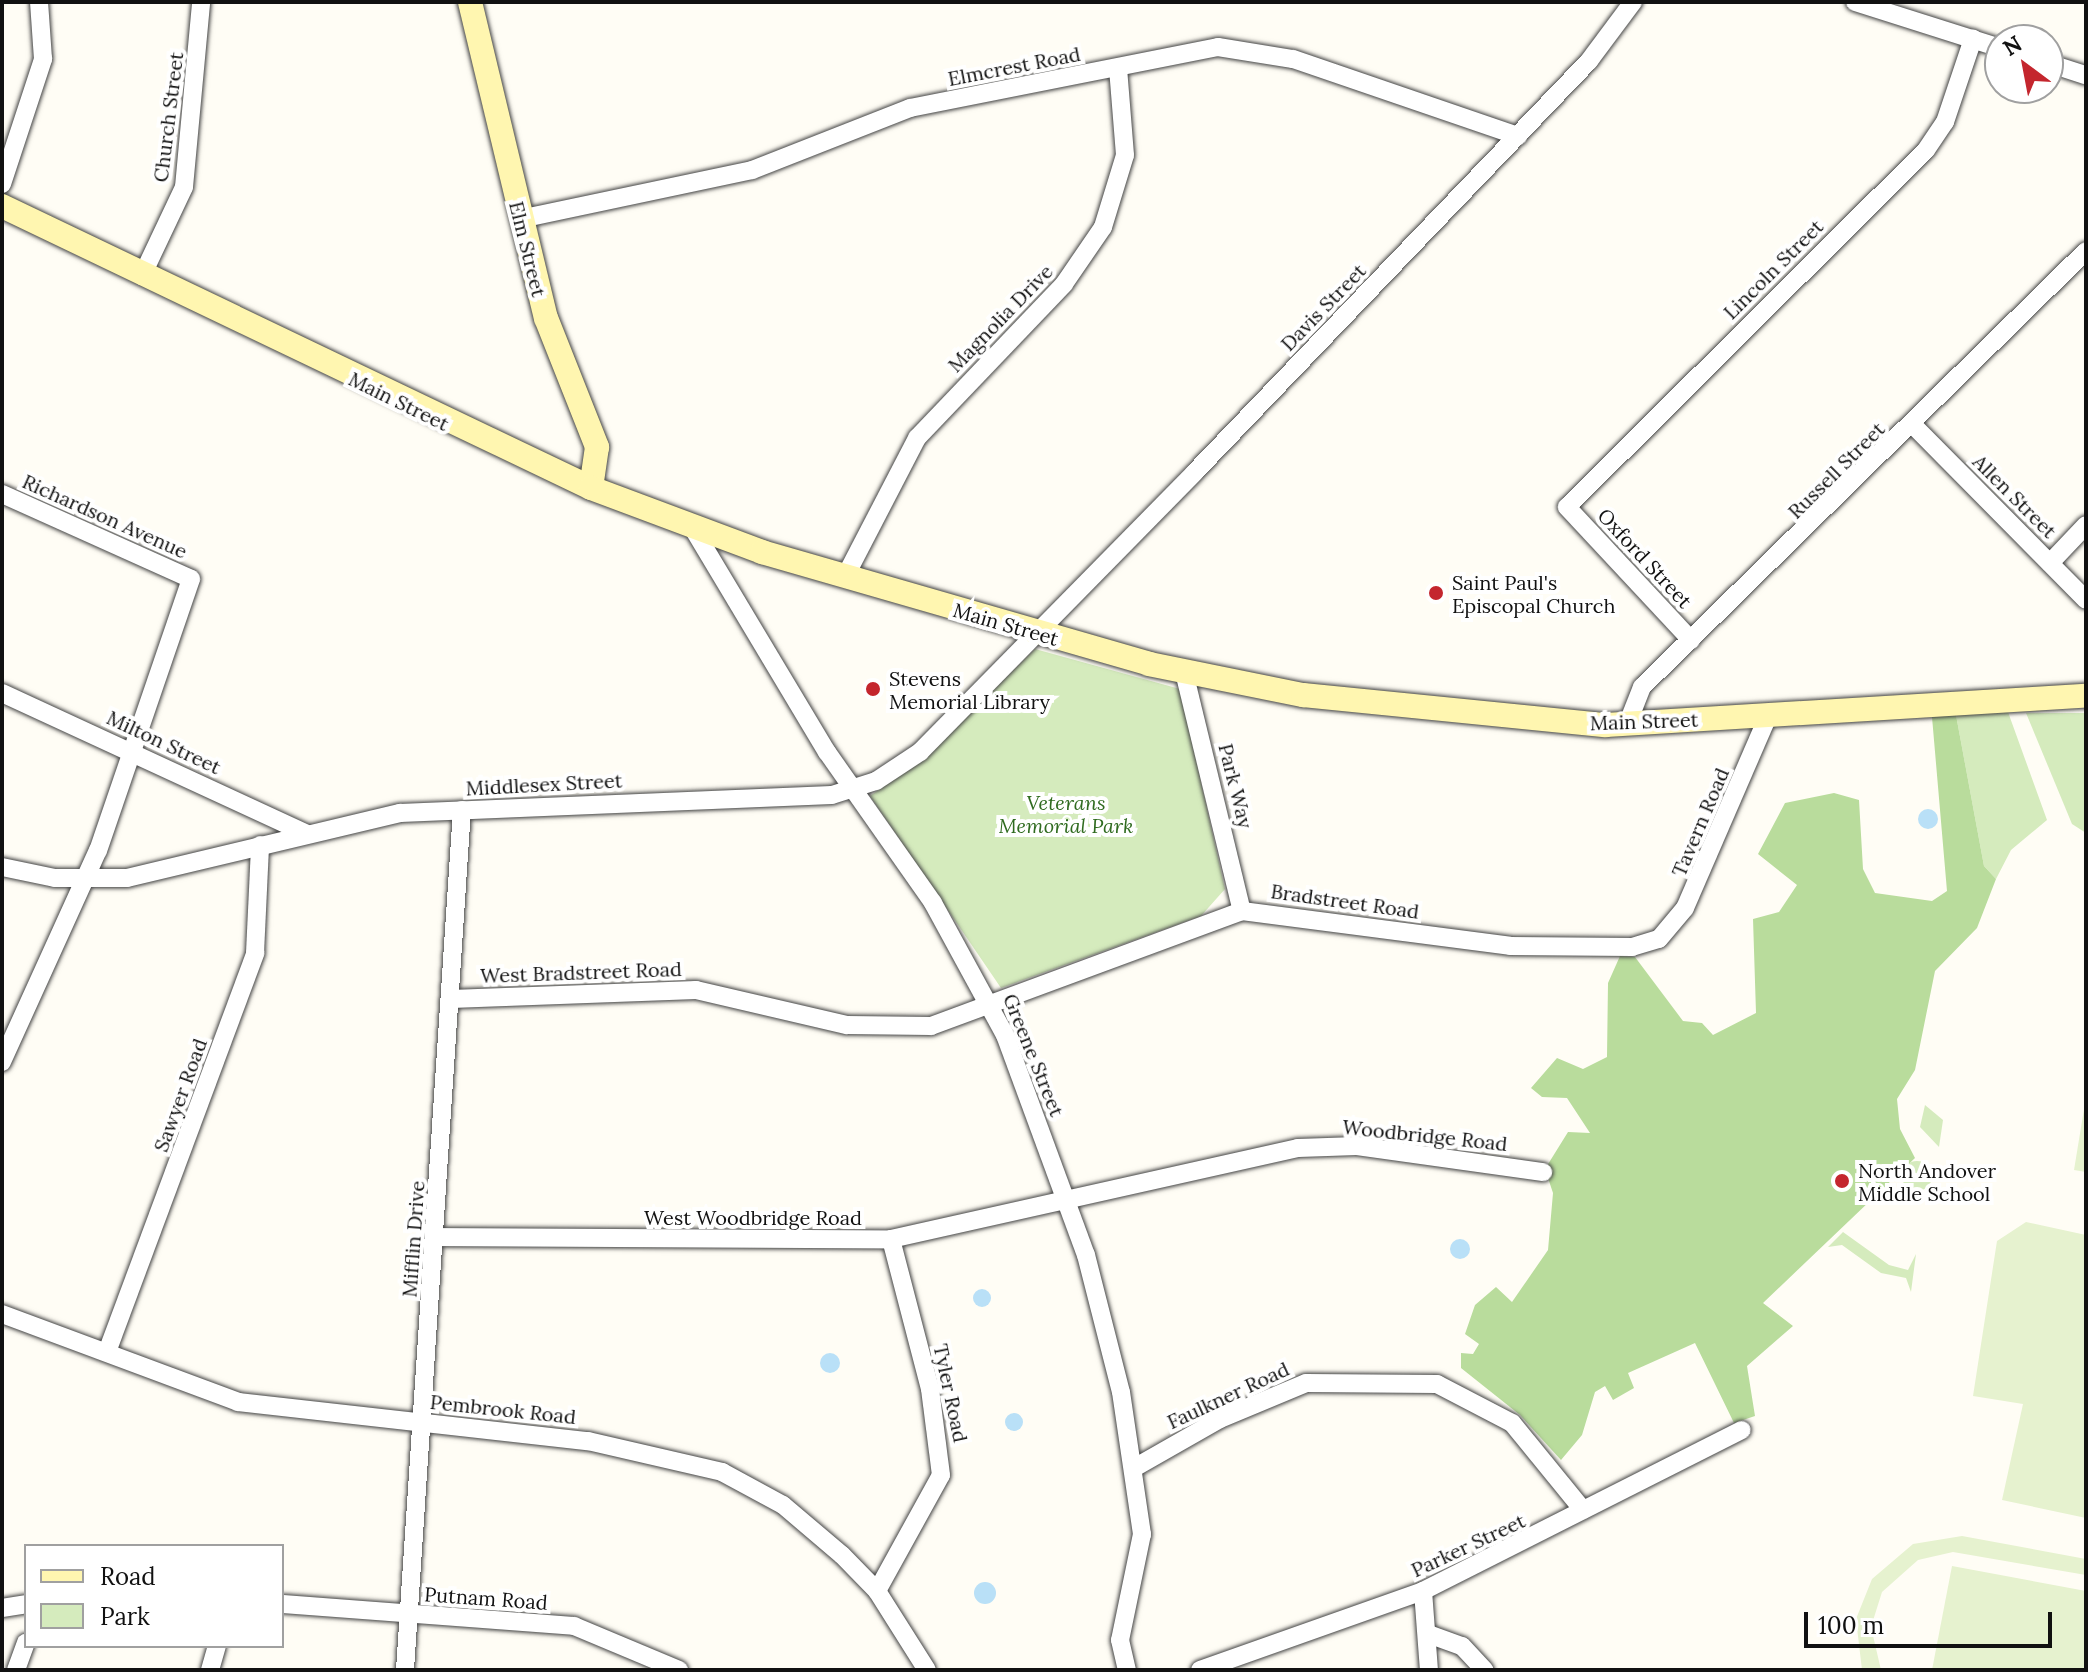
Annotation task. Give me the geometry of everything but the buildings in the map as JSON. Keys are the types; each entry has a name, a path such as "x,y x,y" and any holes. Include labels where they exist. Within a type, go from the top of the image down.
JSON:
{"main road":[{"name":"Elm Street","path":"470,2 520,219 555,350 597,447 591,488"},
{"name":"Main Street","path":"2,206 142,276 591,488 845,577 1184,672 1481,718 1627,725 2086,696"}],"street":[{"path":"2,184 43,59 39,2"},
{"name":"Church Street","path":"142,276 184,187 201,2"},
{"name":"Davis Street","path":"1035,632 1518,136 1633,2"},
{"path":"1855,2 1984,43"},
{"name":"Lincoln Street","path":"1567,507 1926,150 1945,122 1973,39"},
{"name":"Elmcrest Road","path":"520,219 752,170 910,108 1118,68 1244,48 1518,136"},
{"name":"Magnolia Drive","path":"845,577 917,438 1064,284 1103,227 1125,155 1118,68"},
{"path":"2064,68 2086,75"},
{"name":"Russell Street","path":"1627,725 1642,687 2086,251"},
{"name":"Allen Street","path":"1912,424 2086,600"},
{"name":"Richardson Avenue","path":"2,494 191,579 132,751"},
{"name":"Oxford Street","path":"1567,507 1691,640"},
{"name":"Greene Street","path":"691,525 851,790 933,903 992,1003 1069,1204 1112,1352 1134,1468 1142,1534 1120,1640 1127,1670"},
{"path":"2050,563 2086,525"},
{"name":"Middlesex Street","path":"2,867 83,879 150,874 362,819 462,810 851,790 920,752 1035,632"},
{"name":"Park Way","path":"1184,672 1242,911"},
{"name":"Milton Street","path":"2,693 307,834"},
{"name":"Tavern Road","path":"1659,939 1693,895 1768,716"},
{"path":"2,1062 83,879 132,751"},
{"name":"Mifflin Drive","path":"405,1670 462,810"},
{"name":"Sawyer Road","path":"107,1352 255,953 260,845"},
{"name":"Bradstreet Road","path":"992,1003 1242,911 1510,946 1632,947 1659,939"},
{"name":"West Bradstreet Road","path":"451,999 696,990 873,1028 931,1026 992,1003"},
{"name":"Woodbridge Road","path":"1069,1204 1191,1167 1298,1148 1357,1146 1543,1172"},
{"name":"West Woodbridge Road","path":"435,1237 891,1239 1069,1204"},
{"name":"Tyler Road","path":"877,1591 941,1475 930,1389 891,1239"},
{"name":"Pembrook Road","path":"2,1314 238,1402 588,1441 722,1472 783,1505 877,1591 927,1670"},
{"name":"Faulkner Road","path":"1134,1468 1220,1419 1306,1383 1437,1384 1512,1423 1583,1510"},
{"name":"Parker Street","path":"1200,1670 1238,1664 1423,1591 1742,1430"},
{"path":"1423,1591 1431,1635 1429,1670"},
{"path":"2,1608 24,1604"},
{"name":"Putnam Road","path":"284,1604 574,1626 679,1670"},
{"path":"1431,1635 1462,1646 1484,1670"},
{"path":"16,1670 24,1648"},
{"path":"210,1670 216,1648"}],"green space":[{"name":"Veterans Memorial Park","path":"1035,649 1180,689 1225,889 1201,916 1001,988 870,796 926,756"},
{"path":"2008,712 2047,820 2011,850 1996,879 1984,866 1956,715"},
{"path":"2026,713 2086,713 2086,833 2072,824"},
{"path":"1956,715 1984,866 1996,879 1977,928 1935,971 1915,1070 1897,1099 1900,1129 1915,1158 1763,1303 1793,1326 1747,1366 1755,1416 1734,1423 1695,1343 1628,1373 1634,1388 1613,1400 1605,1386 1595,1392 1582,1435 1561,1460 1520,1415 1461,1368 1461,1353 1473,1354 1479,1344 1465,1334 1475,1305 1496,1287 1512,1302 1548,1250 1553,1193 1545,1169 1568,1132 1590,1133 1567,1098 1542,1097 1531,1088 1557,1058 1583,1069 1607,1057 1608,983 1620,956 1635,957 1683,1021 1702,1023 1713,1035 1756,1013 1753,919 1779,912 1797,885 1758,854 1785,803 1834,793 1859,800 1863,869 1875,893 1932,901 1947,891 1932,717"},
{"path":"2086,1097 2086,1172 2074,1170"},
{"path":"1925,1105 1943,1120 1939,1147 1920,1127"},
{"path":"1917,1161 1927,1166 1932,1176 1927,1186 1917,1191 1907,1186 1902,1176 1907,1166"},
{"path":"2026,1222 2086,1235 2086,1518 2002,1500 2023,1404 1973,1396 1997,1241"},
{"path":"1843,1232 1889,1265 1908,1270 1916,1254 1911,1292 1906,1278 1881,1273 1842,1245 1828,1247"},
{"path":"1962,1536 2086,1559 2086,1575 1953,1552 1918,1560 1882,1592 1871,1627 1881,1670 1862,1670 1856,1619 1872,1579 1913,1544"},
{"path":"1952,1566 2086,1591 2086,1670 1932,1670"}],"water":[{"path":"1928,809 1935,812 1938,819 1935,826 1928,829 1921,826 1918,819 1921,812"},
{"path":"1460,1239 1467,1242 1470,1249 1467,1256 1460,1259 1453,1256 1450,1249 1453,1242"},
{"path":"978,1289 986,1289 991,1298 989,1305 978,1307 973,1302 973,1294"},
{"path":"830,1353 837,1356 840,1363 837,1370 830,1373 823,1370 820,1363 823,1356"},
{"path":"1010,1413 1018,1413 1023,1422 1021,1429 1010,1431 1005,1426 1005,1418"},
{"path":"985,1582 993,1585 996,1593 993,1601 985,1604 977,1601 974,1593 977,1585"}],"place":[{"name":"Saint Paul's Episcopal Church","path":"1436,593"},
{"name":"Stevens Memorial Library","path":"873,689"},
{"name":"North Andover Middle School","path":"1842,1181"}]}
